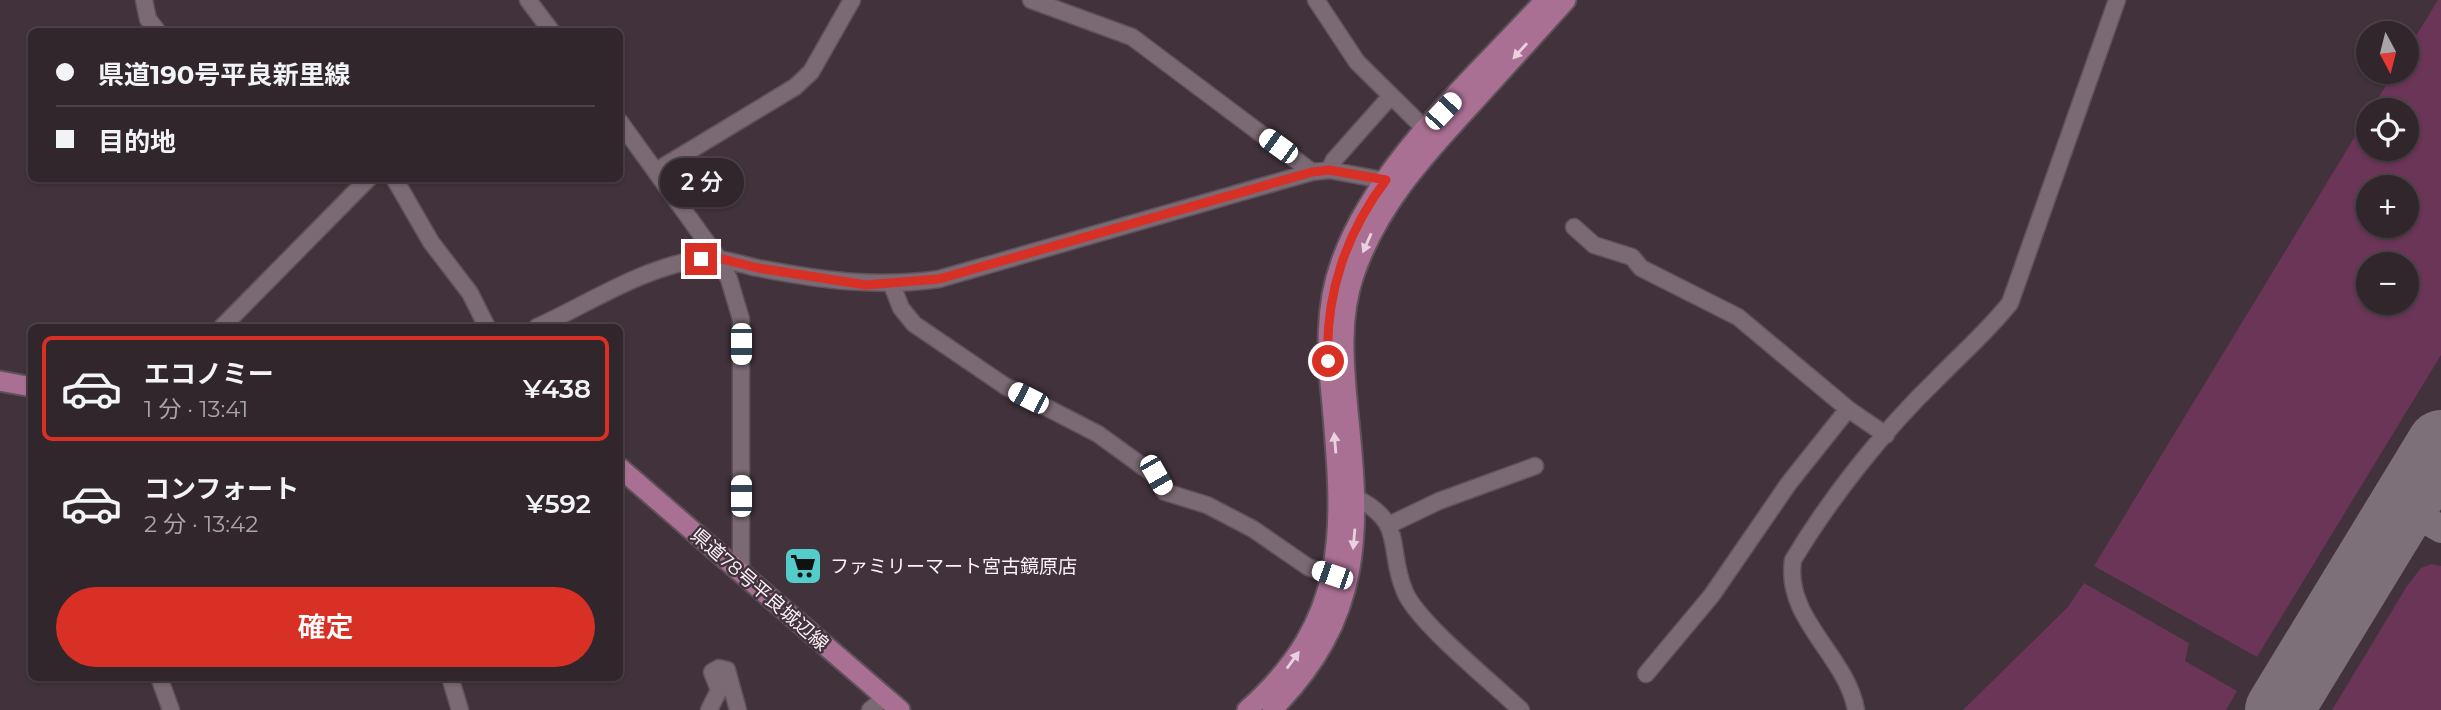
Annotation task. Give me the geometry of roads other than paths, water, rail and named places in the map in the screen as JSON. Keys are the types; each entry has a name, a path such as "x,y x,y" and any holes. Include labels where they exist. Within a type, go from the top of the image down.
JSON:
{"main road":[{"path":"1272,710 1311,664 1346,594 1352,559 1356,498 1344,368 1347,310 1353,277 1394,182 1426,130 1545,0"},
{"path":"1247,710 1273,687 1307,640 1332,575 1340,514 1327,331 1341,262 1356,226 1394,182 1566,0"},
{"path":"0,380 28,386"},
{"name":"県道78号平良城辺線","path":"623,471 893,704"}],"street":[{"path":"528,0 549,28"},
{"path":"656,171 795,87 811,72 852,0"},
{"path":"1031,0 1132,37 1312,172"},
{"path":"1316,0 1357,62 1426,130"},
{"path":"1856,710 1853,692 1823,647 1795,596 1790,579 1793,560 1886,435 1935,380 1985,334 2010,303 2117,0"},
{"path":"142,1 148,19 155,28"},
{"path":"1329,170 1334,160 1390,97"},
{"path":"623,126 718,258 729,278 741,319 741,573"},
{"path":"543,324 653,272 701,259 718,258 758,268 866,285 892,285 939,279 1312,172 1329,170 1394,182"},
{"path":"225,324 365,182"},
{"path":"396,182 431,242 470,293 486,324"},
{"path":"1574,227 1594,245 1632,257 1641,268 1738,317 1849,409 1886,435"},
{"path":"892,285 901,308 914,324 1005,386 1098,434 1156,475 1165,492 1219,511 1253,528 1308,567 1332,575"},
{"path":"1646,674 1712,595 1789,483 1849,409"},
{"path":"1389,525 1439,501 1535,466"},
{"path":"1356,498 1377,509 1389,525 1404,592 1418,614 1521,710"},
{"path":"719,668 727,670 738,710 710,710 719,690 712,672 719,668"},
{"path":"160,681 171,710"},
{"path":"451,681 460,710"},
{"path":"870,710 893,704"}],"place":[{"name":"ファミリーマート宮古鏡原店","path":"803,566"}]}
